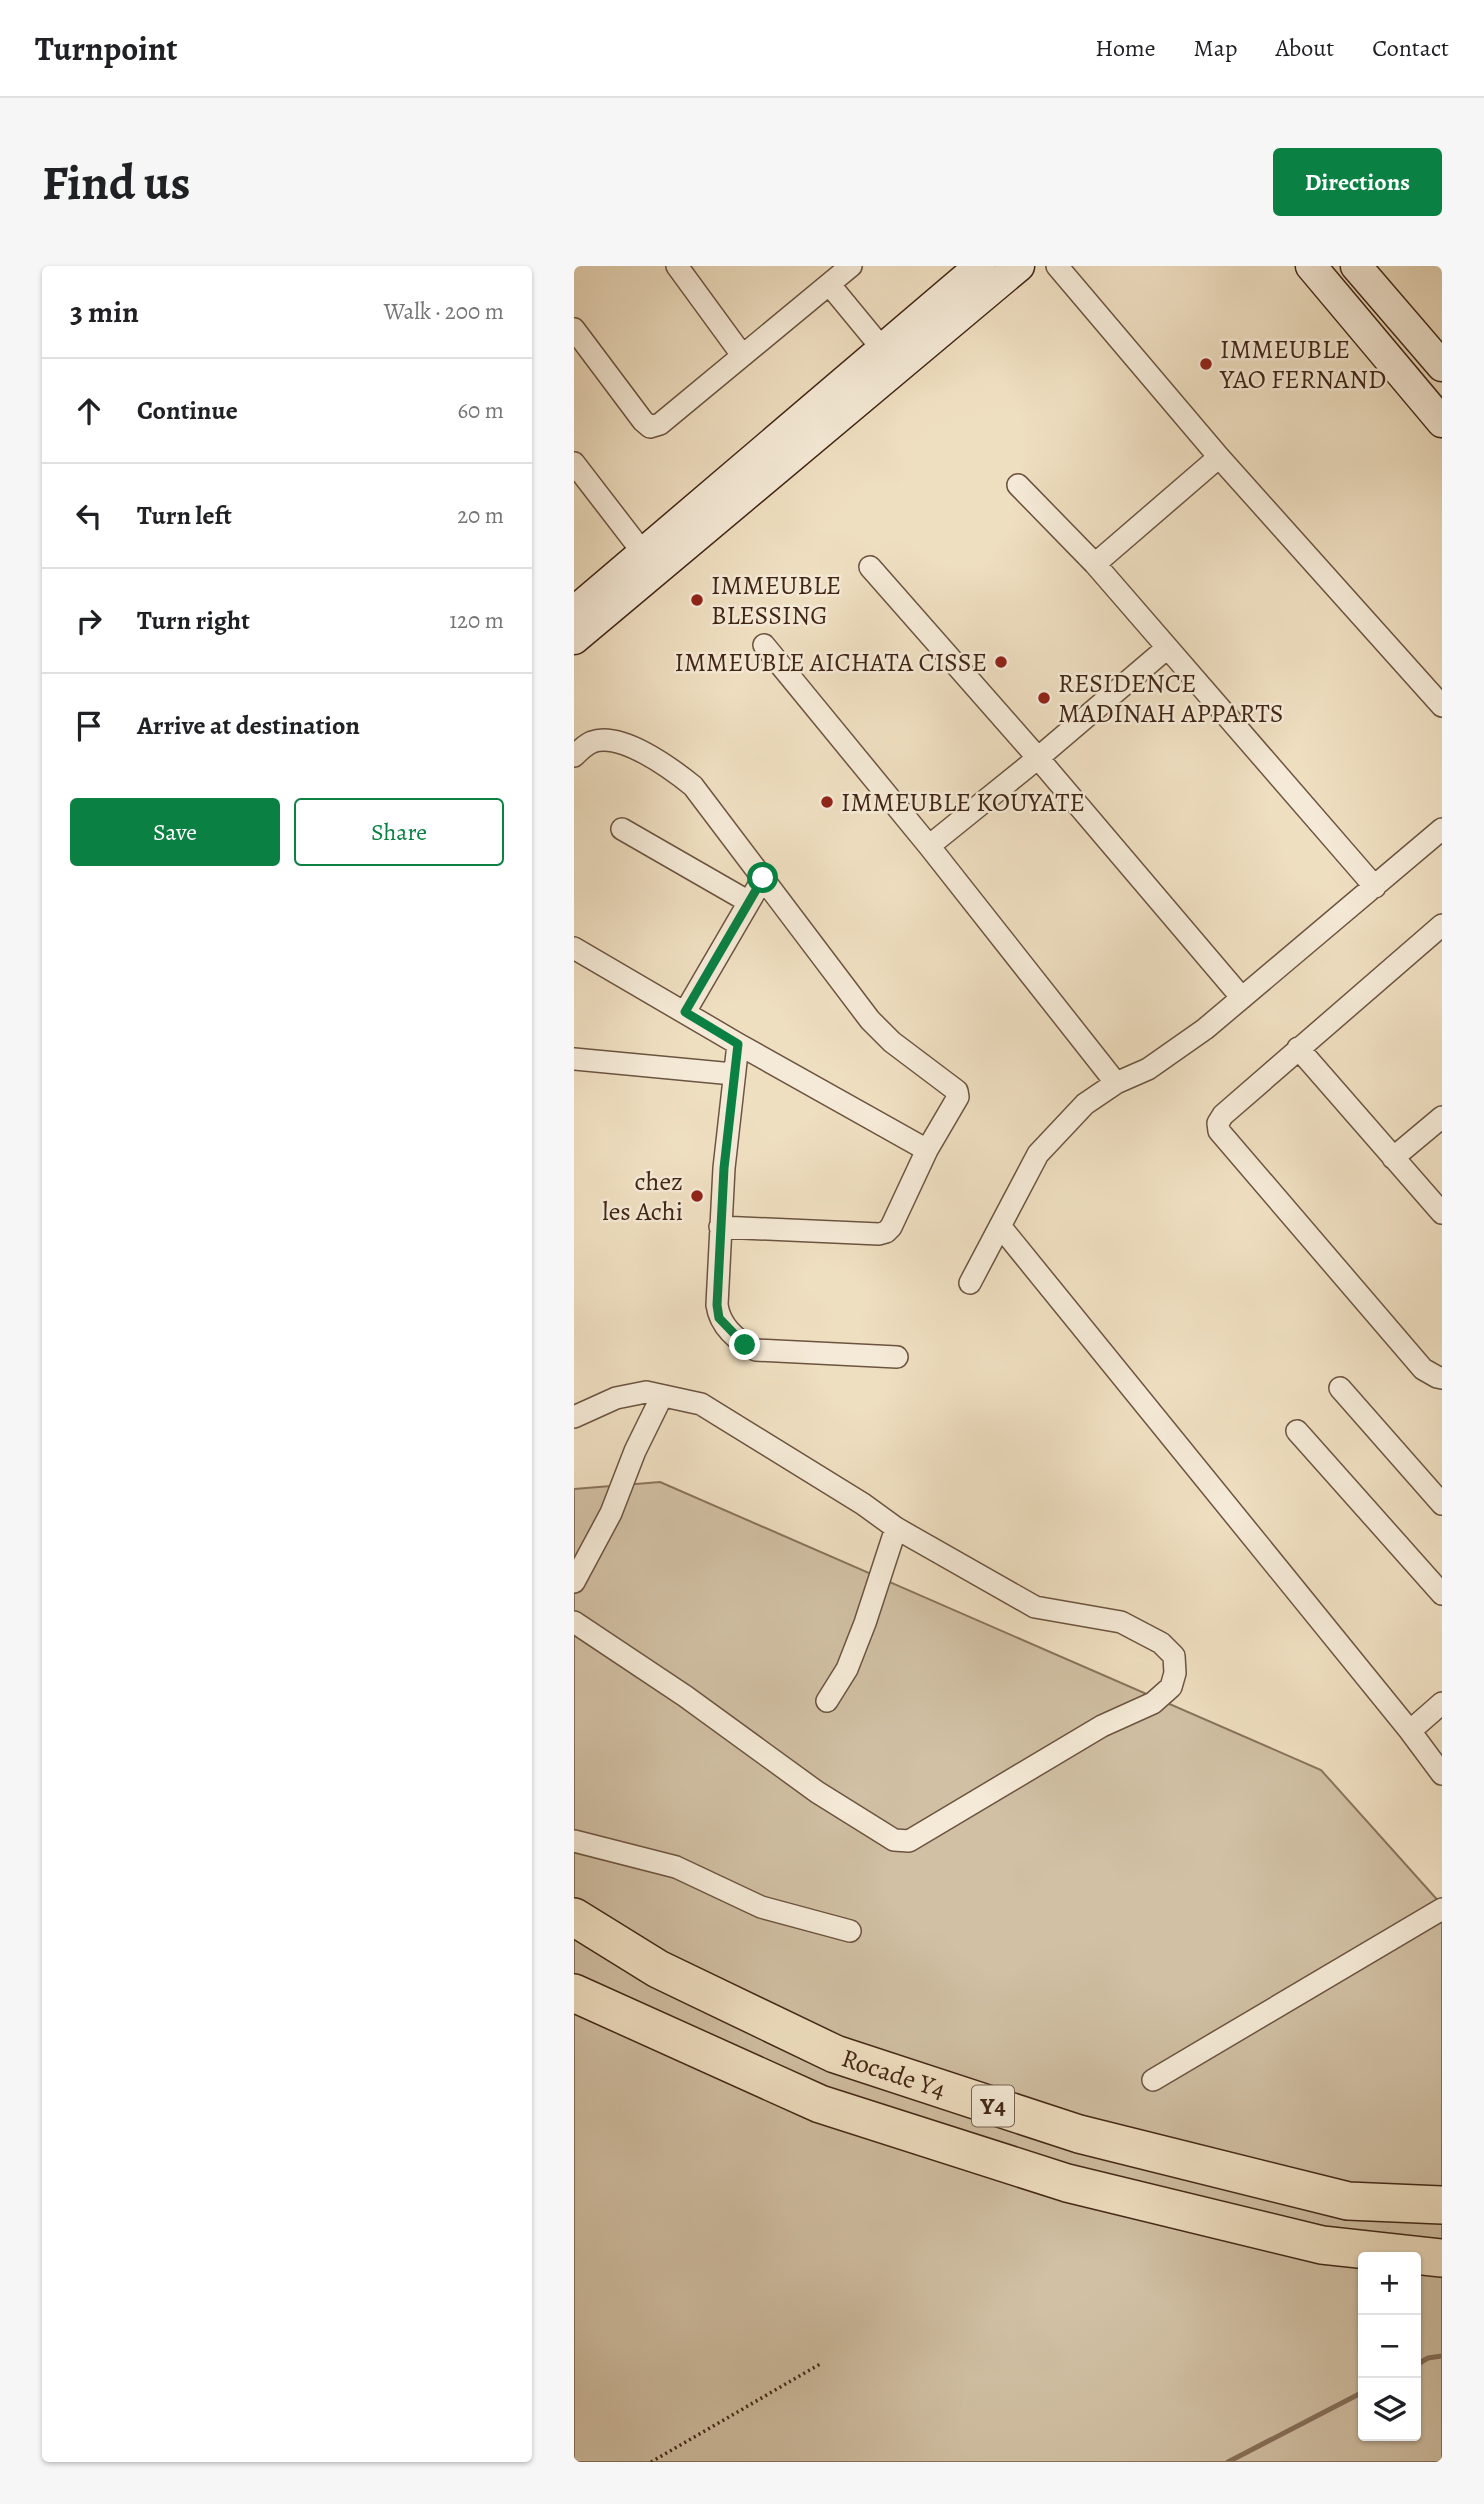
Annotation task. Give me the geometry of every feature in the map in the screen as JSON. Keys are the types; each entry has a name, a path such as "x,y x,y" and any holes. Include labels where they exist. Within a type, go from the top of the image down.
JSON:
{"highway":[{"name":"Rocade Y4","path":"574,1917 658,1969 848,2058 1079,2134 1334,2198 1442,2205"},
{"name":"Rocade Y4","path":"574,1993 820,2104 1067,2183 1322,2245 1442,2258"}],"street":[{"path":"677,266 742,355"},
{"path":"574,329 650,427 660,424 851,266"},
{"path":"890,358 979,266"},
{"path":"574,639 650,561 890,358 1019,266"},
{"path":"1057,266 1219,457 1442,706"},
{"path":"1311,266 1442,422"},
{"path":"1356,266 1442,366"},
{"path":"829,284 890,358"},
{"path":"1095,564 1219,457"},
{"path":"574,463 650,561"},
{"path":"1017,485 1095,564 1375,887"},
{"path":"574,612 650,561"},
{"path":"870,567 1038,758 1242,998"},
{"path":"764,645 929,846 1116,1083"},
{"path":"929,846 1167,649"},
{"path":"574,756 593,741 628,746 655,758 693,786 881,1031 957,1091 958,1097 927,1150 891,1227 886,1232 879,1234 720,1227"},
{"path":"622,829 750,902"},
{"path":"970,1283 1038,1154 1085,1104 1116,1083 1148,1069 1172,1054 1442,829"},
{"path":"685,1012 763,878"},
{"path":"1442,925 1298,1048 1223,1115 1218,1123 1219,1131 1423,1369 1442,1378"},
{"path":"574,948 927,1150"},
{"path":"738,1044 720,1227 717,1305 719,1318 745,1345 768,1352 897,1357"},
{"path":"1298,1048 1442,1213"},
{"path":"574,1059 733,1074"},
{"path":"1393,1158 1442,1118"},
{"path":"1000,1226 1442,1774"},
{"path":"1340,1388 1442,1504"},
{"path":"574,1417 616,1398 646,1392 701,1404 863,1504 895,1528 1035,1607 1121,1622 1161,1643 1174,1657 1175,1673 1171,1687 1153,1703 1102,1726 909,1841 894,1840 817,1792 685,1696 574,1622"},
{"path":"574,1582 611,1513 635,1451 662,1396"},
{"path":"1297,1431 1442,1594"},
{"path":"827,1701 847,1669 865,1623 895,1528"},
{"path":"1410,1731 1442,1703"},
{"path":"574,1841 676,1867 761,1907 850,1931"},
{"path":"1153,2080 1442,1909"}],"path":[{"path":"650,2462 822,2363"}],"shaded area":[{"path":"660,1482 1321,1770 1442,1905 1442,2462 574,2462 574,1489"}],"waterway":[{"path":"1421,2362 1442,2356"},
{"path":"1228,2462 1358,2395"}],"place":[{"name":"IMMEUBLE YAO FERNAND","path":"1206,364"},
{"name":"IMMEUBLE BLESSING","path":"697,600"},
{"name":"IMMEUBLE AICHATA CISSE","path":"1001,662"},
{"name":"RESIDENCE MADINAH APPARTS","path":"1044,698"},
{"name":"IMMEUBLE KOUYATE","path":"827,802"},
{"name":"chez les Achi","path":"697,1196"}],"route":[{"path":"745,1345 719,1318 717,1305 724,1168 738,1044 685,1012 763,878"}]}
